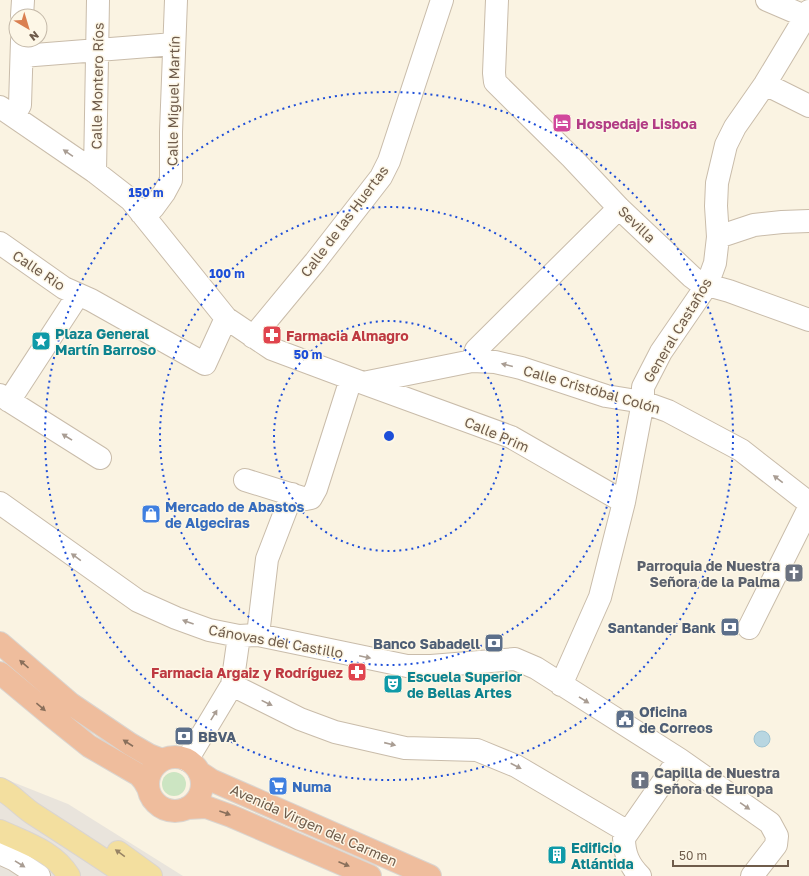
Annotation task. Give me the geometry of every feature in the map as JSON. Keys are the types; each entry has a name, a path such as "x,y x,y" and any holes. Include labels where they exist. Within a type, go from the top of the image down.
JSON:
{"highway":[{"path":"0,643 71,704 130,744 149,755 162,760"},
{"path":"0,673 89,746 139,775 148,788 151,796 162,808 175,811 187,808 194,803 201,788 201,780 193,766 179,758 170,758 162,760 151,772 148,780 148,788"},
{"name":"Avenida Virgen del Carmen","path":"193,766 211,780 430,876"},
{"name":"Avenida Virgen del Carmen","path":"187,808 206,807 231,816 370,876"}],"main road":[{"path":"0,789 7,792 33,814 128,876"},
{"path":"0,808 33,814"},
{"path":"52,825 102,840 151,876"},
{"path":"0,831 50,855 69,876"},
{"path":"20,840 40,858 53,876"}],"street":[{"name":"Calle Montero Ríos","path":"95,172 98,0"},
{"name":"Calle Miguel Martín","path":"141,213 153,208 171,180 171,132 176,0"},
{"name":"Calle de las Huertas","path":"253,337 315,262 381,177 389,161 442,0"},
{"name":"Sevilla","path":"497,0 494,73 495,82 572,158 619,208 692,277 700,283 707,284 809,320"},
{"path":"767,0 808,15"},
{"name":"General Castaños","path":"561,685 600,597 624,502 643,402 643,386 661,352 707,284 715,263 718,237 716,206 717,182 726,145 735,127 765,84 808,15"},
{"path":"7,112 20,105 22,48 98,50 174,44"},
{"path":"765,84 809,106"},
{"name":"Calle Prim","path":"7,112 95,172 132,200 226,318 253,337 272,349 511,437 624,502"},
{"path":"472,361 476,350 619,208"},
{"path":"718,237 754,226 782,222 809,221"},
{"name":"Calle Rio","path":"0,243 64,288 91,300 205,364 226,318"},
{"path":"78,295 4,398 100,458"},
{"name":"Calle Cristóbal Colón","path":"357,381 472,361 494,362 521,368 606,396 643,402 668,411 741,450 809,503"},
{"path":"246,480 253,484 306,499 311,498 315,494 357,381"},
{"path":"193,766 232,685 249,635 267,559 292,494"},
{"name":"Cánovas del Castillo","path":"0,503 138,601 209,630 249,635 407,666 431,666 515,659 536,668 561,685"},
{"path":"749,628 809,508"},
{"path":"232,685 300,719 335,732 405,748 477,750 516,766 628,832"},
{"path":"561,685 679,759 770,823 777,836 776,845 752,876"},
{"path":"640,876 632,868 626,857 624,838 679,759"},
{"path":"0,853 15,860 39,876"}],"shaded area":[{"path":"0,777 68,804 183,876 0,876"}],"green space":[{"path":"174,772 183,775 186,784 183,793 174,796 165,793 162,784 165,775"}],"water":[{"path":"759,731 765,731 770,736 768,745 765,747 759,747 754,742 754,736"}],"place":[{"name":"Hospedaje Lisboa","path":"562,123"},
{"name":"Farmacia Almagro","path":"272,335"},
{"name":"Plaza General Martín Barroso","path":"41,341"},
{"name":"Mercado de Abastos de Algeciras","path":"151,514"},
{"name":"Parroquia de Nuestra Señora de la Palma","path":"794,573"},
{"name":"Santander Bank","path":"730,627"},
{"name":"Banco Sabadell","path":"494,643"},
{"name":"Farmacia Argaiz y Rodríguez","path":"357,672"},
{"name":"Escuela Superior de Bellas Artes","path":"393,684"},
{"name":"Oficina de Correos","path":"625,719"},
{"name":"BBVA","path":"184,736"},
{"name":"Capilla de Nuestra Señora de Europa","path":"640,780"},
{"name":"Numa","path":"278,786"},
{"name":"Edificio Atlántida","path":"557,855"}]}
